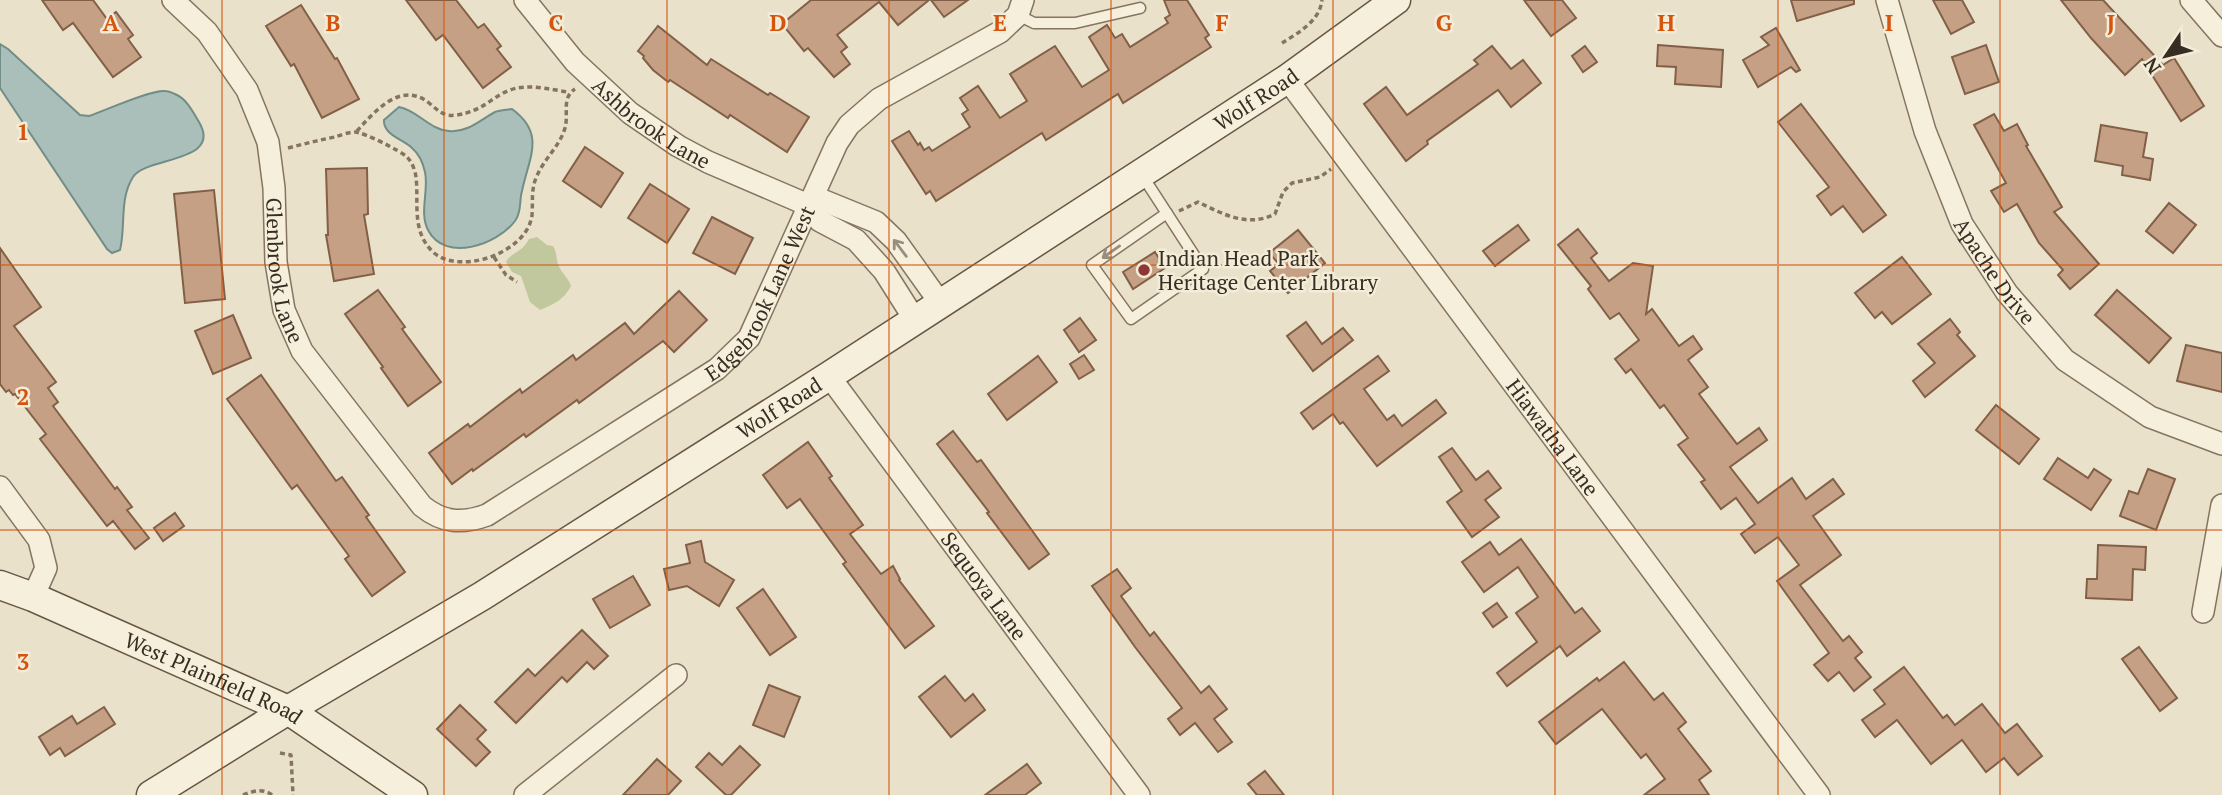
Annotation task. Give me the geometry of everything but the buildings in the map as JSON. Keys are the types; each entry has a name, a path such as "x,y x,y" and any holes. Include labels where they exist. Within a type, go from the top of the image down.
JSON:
{"street":[{"name":"Glenbrook Lane","path":"173,0 207,32 247,90 268,142 274,188 276,262 284,310 302,351 414,498 439,518"},
{"name":"Ashbrook Lane","path":"525,0 575,62 630,113 678,146 708,162 808,205 820,221 856,240 884,271 915,320"},
{"name":"Wolf Road","path":"151,795 288,710 482,596 829,376 1287,79 1396,0"},
{"name":"Apache Drive","path":"1887,0 1925,131 1962,224 2007,293 2066,360 2150,416 2222,444"},
{"path":"2191,0 2222,36"},
{"name":"Edgebrook Lane West","path":"439,518 464,521 487,514 717,369 749,338 837,143 861,113 879,99 1000,32 1021,8"},
{"name":"Hiawatha Lane","path":"1287,79 1819,795"},
{"name":"Ashbrook Lane","path":"808,205 822,200 876,222 896,241 941,303"},
{"name":"Sequoya Lane","path":"829,376 1139,795"},
{"path":"0,487 39,540 46,569 33,597"},
{"path":"2203,612 2222,505"},
{"name":"West Plainfield Road","path":"0,585 33,597 288,710 413,795"},
{"path":"525,795 676,675"}],"lane":[{"path":"1021,8 1034,23 1075,23 1140,8"},
{"path":"1141,173 1167,213 1203,269 1131,319 1092,265 1167,213"}],"path":[{"path":"1282,43 1307,27 1321,7 1322,0"},
{"path":"357,131 398,151 413,165 418,229 434,252 455,262 494,257 516,242 529,225 536,179 566,126 569,92 590,77"},
{"path":"269,152 357,131 387,102 406,96 420,97 438,113 453,116 476,110 502,94 520,87 569,92"},
{"path":"1167,213 1198,202 1229,217 1262,220 1275,214 1283,192 1292,183 1320,177 1346,158"},
{"path":"494,257 506,275 517,282"},
{"path":"280,752 291,755 293,795"},
{"path":"243,795 258,790 272,795"}],"green space":[{"path":"537,237 553,246 559,267 571,286 558,301 540,310 530,302 521,276 512,272 506,262 529,239"}],"water":[{"path":"0,44 80,115 89,116 139,97 165,91 183,99 199,122 204,135 201,145 180,157 141,170 133,177 124,203 120,250 112,253 107,249 0,88"},
{"path":"399,107 442,130 449,131 468,128 501,110 512,109 522,118 532,137 531,157 519,214 507,230 471,247 446,246 436,240 425,223 426,179 422,162 414,150 390,133 385,125 384,120"}],"place":[{"name":"Indian Head Park Heritage Center Library","path":"1144,270"}]}
